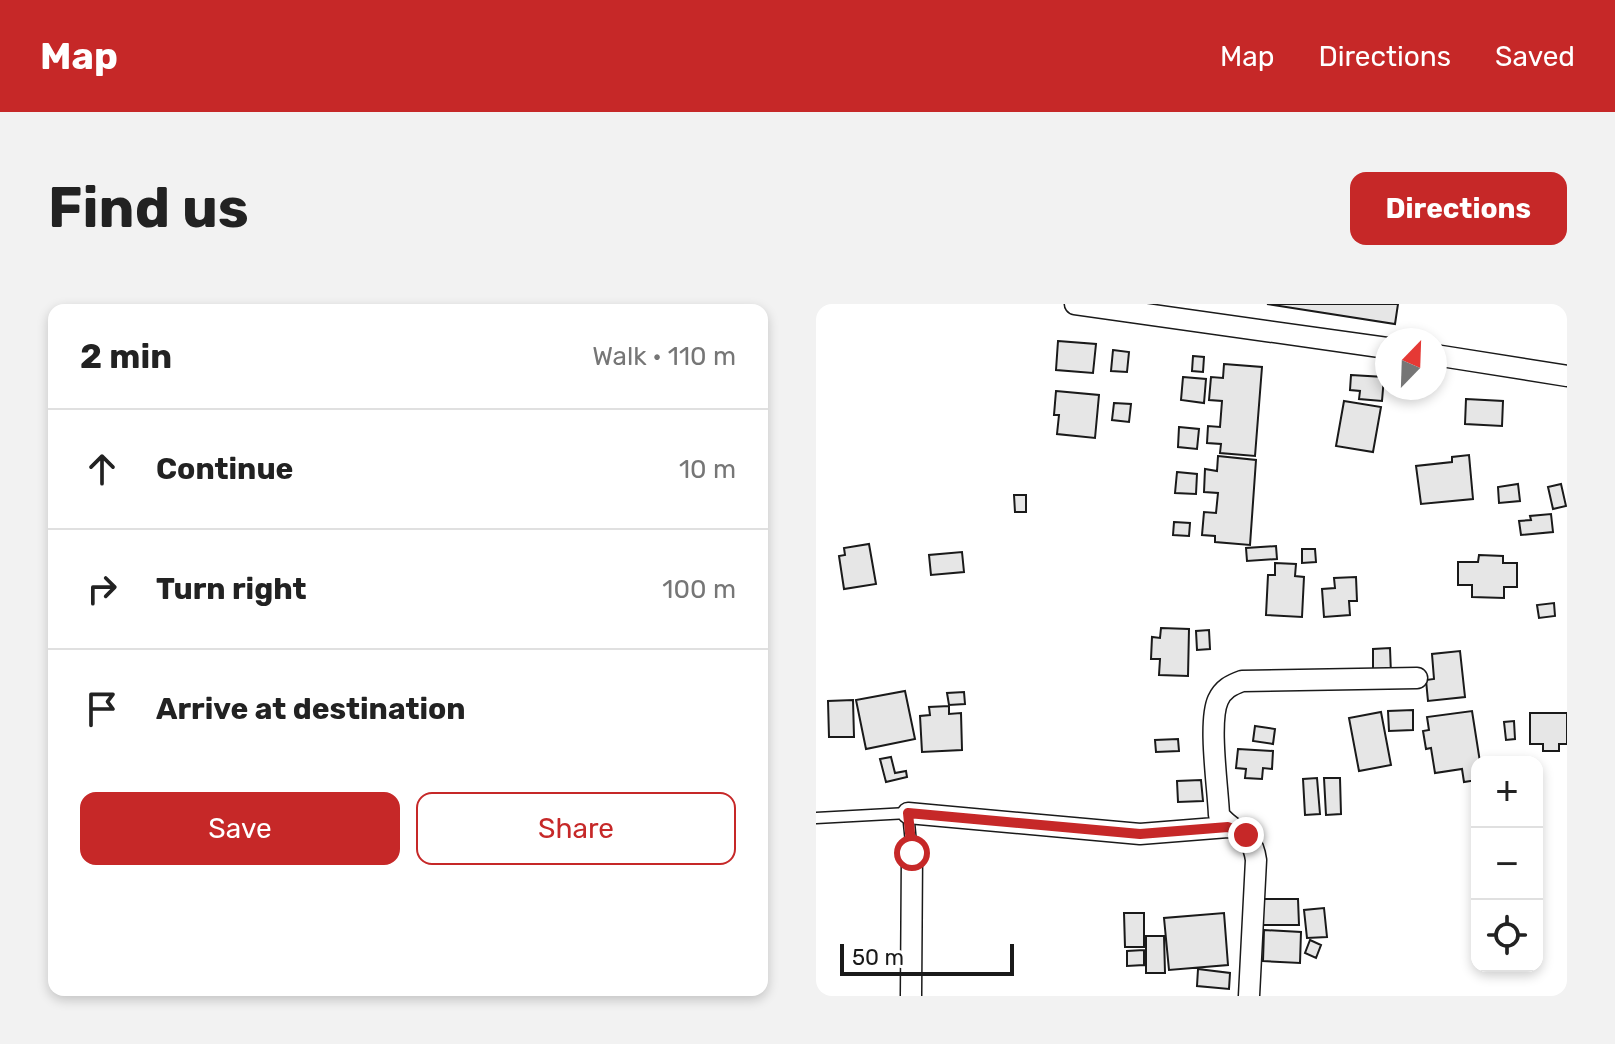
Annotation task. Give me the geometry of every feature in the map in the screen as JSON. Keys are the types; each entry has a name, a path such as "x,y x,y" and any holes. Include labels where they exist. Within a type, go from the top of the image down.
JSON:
{"street":[{"path":"1075,304 1375,346"},
{"path":"1447,357 1567,376"},
{"path":"1228,827 1219,815 1214,715 1218,699 1227,687 1242,681 1417,678"},
{"path":"908,813 1140,834 1228,827 1246,835 1254,846 1256,860 1249,996"},
{"path":"911,996 912,853"}],"lane":[{"path":"816,818 908,813 912,853"}],"building":[{"path":"1267,304 1398,304 1395,324"},
{"path":"1058,341 1096,344 1093,373 1056,370"},
{"path":"1113,350 1129,352 1127,372 1111,371"},
{"path":"1193,356 1204,357 1203,372 1192,371"},
{"path":"1224,364 1262,367 1255,456 1220,453 1221,444 1207,443 1208,426 1220,427 1222,401 1209,400 1211,377 1223,378"},
{"path":"1351,375 1375,376 1375,400 1382,401 1359,399 1360,391 1350,390"},
{"path":"1183,377 1206,379 1204,403 1181,400"},
{"path":"1056,391 1099,395 1095,438 1057,434 1059,415 1054,415"},
{"path":"1466,399 1503,401 1502,426 1465,424"},
{"path":"1344,401 1381,407 1373,452 1336,446"},
{"path":"1114,403 1131,404 1129,422 1112,420"},
{"path":"1179,427 1199,429 1197,449 1178,447"},
{"path":"1469,455 1473,499 1421,504 1416,466 1452,462 1452,457"},
{"path":"1218,456 1256,460 1250,545 1215,542 1215,536 1202,535 1204,512 1216,513 1218,493 1204,492 1205,469 1217,471"},
{"path":"1177,472 1197,474 1196,494 1175,493"},
{"path":"1518,484 1520,501 1499,503 1498,487"},
{"path":"1561,484 1566,506 1553,509 1548,487"},
{"path":"1014,495 1026,495 1026,512 1015,512"},
{"path":"1551,514 1553,532 1521,535 1519,521 1531,520 1530,516"},
{"path":"1174,522 1190,523 1189,536 1173,535"},
{"path":"869,544 876,584 844,589 839,556 845,555 844,548"},
{"path":"1276,546 1277,559 1247,561 1246,548"},
{"path":"1302,549 1315,549 1316,562 1302,563"},
{"path":"962,552 964,572 931,575 929,555"},
{"path":"1479,555 1503,556 1503,563 1517,563 1517,587 1504,587 1504,598 1472,597 1472,585 1458,585 1458,562 1478,562"},
{"path":"1275,563 1296,564 1295,576 1304,577 1302,617 1266,615 1268,575 1275,575"},
{"path":"1356,577 1357,601 1349,601 1350,615 1324,617 1322,589 1335,588 1334,578"},
{"path":"1554,603 1555,616 1539,618 1537,605"},
{"path":"1161,628 1189,629 1188,676 1159,675 1160,659 1151,659 1152,637 1160,638"},
{"path":"1209,630 1210,649 1197,650 1196,631"},
{"path":"1390,648 1391,674 1373,675 1373,649"},
{"path":"1460,651 1465,697 1428,701 1426,680 1434,679 1432,654"},
{"path":"905,691 915,739 866,749 856,700"},
{"path":"964,692 965,704 949,705 947,693"},
{"path":"853,700 854,737 829,737 828,701"},
{"path":"949,706 949,714 961,713 962,750 922,752 920,716 930,715 929,707"},
{"path":"1413,710 1413,730 1389,731 1388,711"},
{"path":"1472,711 1479,756 1471,756 1471,781 1464,782 1462,769 1435,773 1431,748 1426,749 1423,731 1429,730 1427,717"},
{"path":"1381,712 1391,765 1359,771 1349,718"},
{"path":"1530,713 1567,713 1567,744 1559,744 1559,751 1543,751 1543,744 1530,744"},
{"path":"1514,721 1515,739 1506,740 1504,722"},
{"path":"1255,726 1275,729 1273,744 1253,741"},
{"path":"1178,739 1179,751 1156,752 1155,740"},
{"path":"1238,749 1273,751 1272,769 1263,768 1262,779 1245,778 1246,769 1236,768"},
{"path":"891,757 895,773 906,771 907,777 886,782 880,759"},
{"path":"1317,778 1320,814 1305,815 1303,779"},
{"path":"1324,778 1340,778 1341,814 1326,815"},
{"path":"1201,780 1203,801 1178,802 1177,781"},
{"path":"1262,899 1298,899 1299,925 1263,925"},
{"path":"1324,908 1327,937 1307,938 1304,910"},
{"path":"1124,913 1144,913 1144,947 1125,947"},
{"path":"1224,913 1228,965 1169,970 1164,918"},
{"path":"1264,930 1301,932 1300,963 1263,961"},
{"path":"1146,936 1164,936 1165,973 1146,973"},
{"path":"1310,940 1321,945 1316,958 1305,953"},
{"path":"1144,950 1144,965 1127,966 1127,951"},
{"path":"1198,969 1230,973 1229,989 1197,986"}],"route":[{"path":"912,853 908,813 1140,834 1228,827 1246,835"}]}
